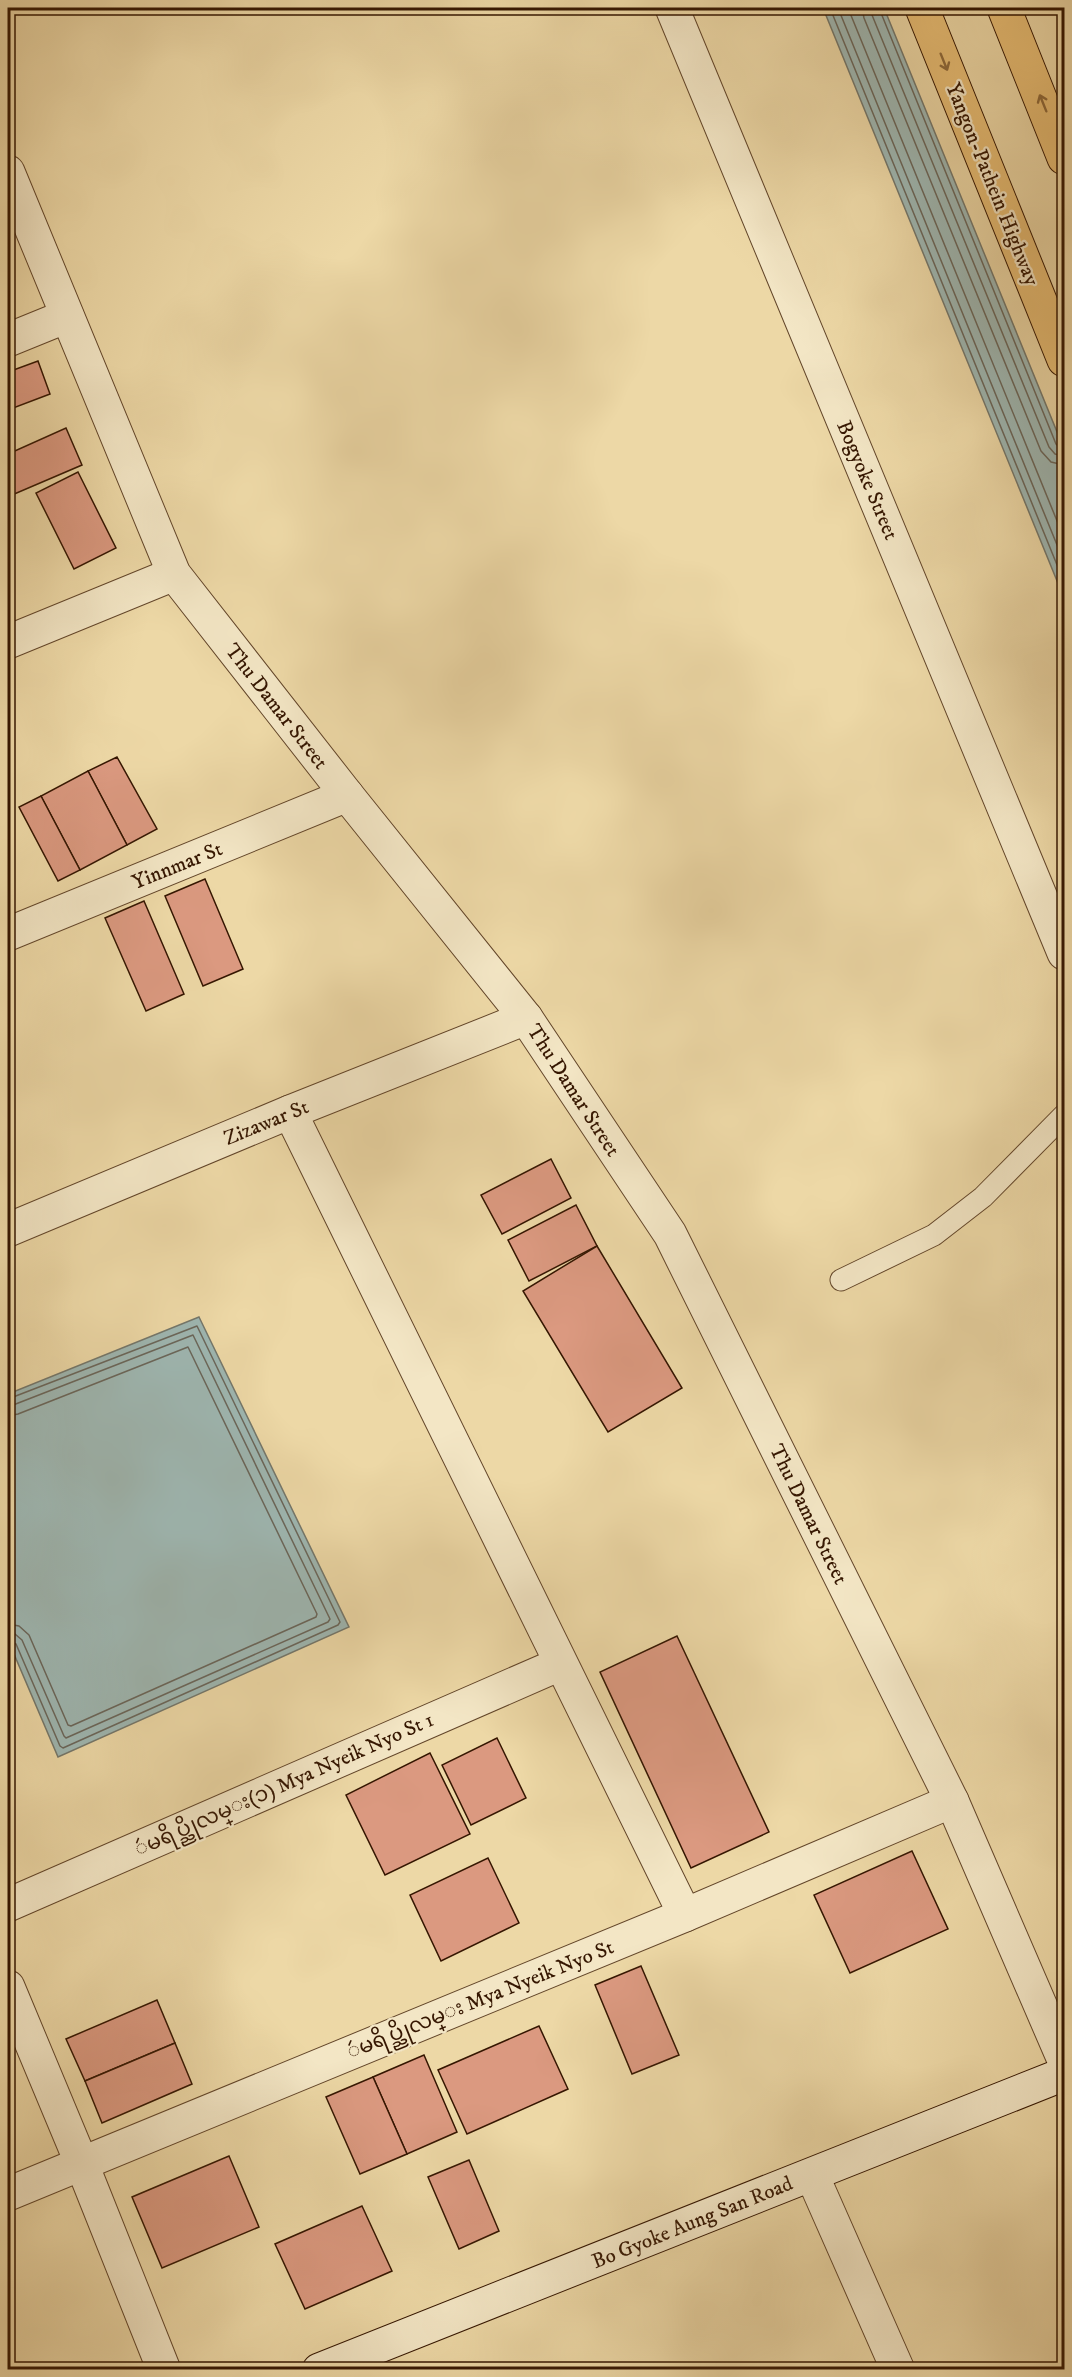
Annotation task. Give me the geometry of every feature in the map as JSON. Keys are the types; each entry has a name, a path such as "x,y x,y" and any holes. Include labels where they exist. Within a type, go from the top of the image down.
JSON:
{"main road":[{"name":"Yangon-Pathein Highway","path":"922,8 1065,360"},
{"path":"1004,8 1065,158"}],"street":[{"name":"Bogyoke Street","path":"672,8 1065,953"},
{"name":"Thu Damar Street","path":"8,172 174,574 526,1018 669,1234 952,1801 1065,2060"},
{"path":"8,340 67,316"},
{"path":"8,642 174,574"},
{"name":"Yinnmar St","path":"8,934 347,795"},
{"name":"Zizawar St","path":"8,1230 290,1112 526,1018"},
{"path":"290,1112 685,1915"},
{"name":"ဴမရိပ္ညိုလမ္း(၁) Mya Nyeik Nyo St 1","path":"8,1905 560,1664"},
{"name":"ဴမရိပ္ညိုလမ္း Mya Nyeik Nyo St","path":"8,2194 685,1915 952,1801"},
{"path":"8,1987 164,2370"},
{"name":"Bo Gyoke Aung San Road","path":"319,2370 1065,2074"},
{"path":"812,2175 898,2370"}],"lane":[{"path":"841,1280 934,1235 983,1197 1065,1115"}],"water":[{"path":"823,8 884,8 1064,449 1064,598"},
{"path":"199,1317 349,1627 58,1757 8,1640 8,1394"}],"building":[{"path":"38,361 50,394 8,410 8,372"},
{"path":"66,428 82,465 12,495 8,485 8,454"},
{"path":"78,472 116,548 74,569 36,493"},
{"path":"117,757 157,829 127,845 88,771"},
{"path":"88,771 127,845 80,870 41,796"},
{"path":"41,796 80,870 58,881 19,807"},
{"path":"205,879 243,969 203,986 165,896"},
{"path":"144,901 184,994 146,1011 105,918"},
{"path":"551,1159 571,1198 502,1234 481,1195"},
{"path":"576,1205 597,1246 529,1281 508,1240"},
{"path":"597,1246 682,1388 608,1432 523,1291"},
{"path":"677,1636 769,1832 691,1868 600,1672"},
{"path":"497,1738 526,1798 471,1825 442,1765"},
{"path":"430,1753 470,1834 385,1875 346,1795"},
{"path":"912,1851 948,1929 850,1973 814,1895"},
{"path":"488,1858 519,1923 441,1961 410,1895"},
{"path":"641,1966 679,2055 632,2074 595,1985"},
{"path":"157,2000 175,2043 85,2081 66,2039"},
{"path":"539,2026 568,2089 467,2134 438,2070"},
{"path":"175,2043 192,2084 102,2123 85,2081"},
{"path":"424,2055 457,2132 407,2154 373,2077"},
{"path":"373,2077 407,2154 360,2174 326,2097"},
{"path":"229,2156 259,2227 162,2268 132,2197"},
{"path":"469,2160 499,2231 459,2249 428,2177"},
{"path":"362,2206 392,2271 305,2309 275,2244"}]}
